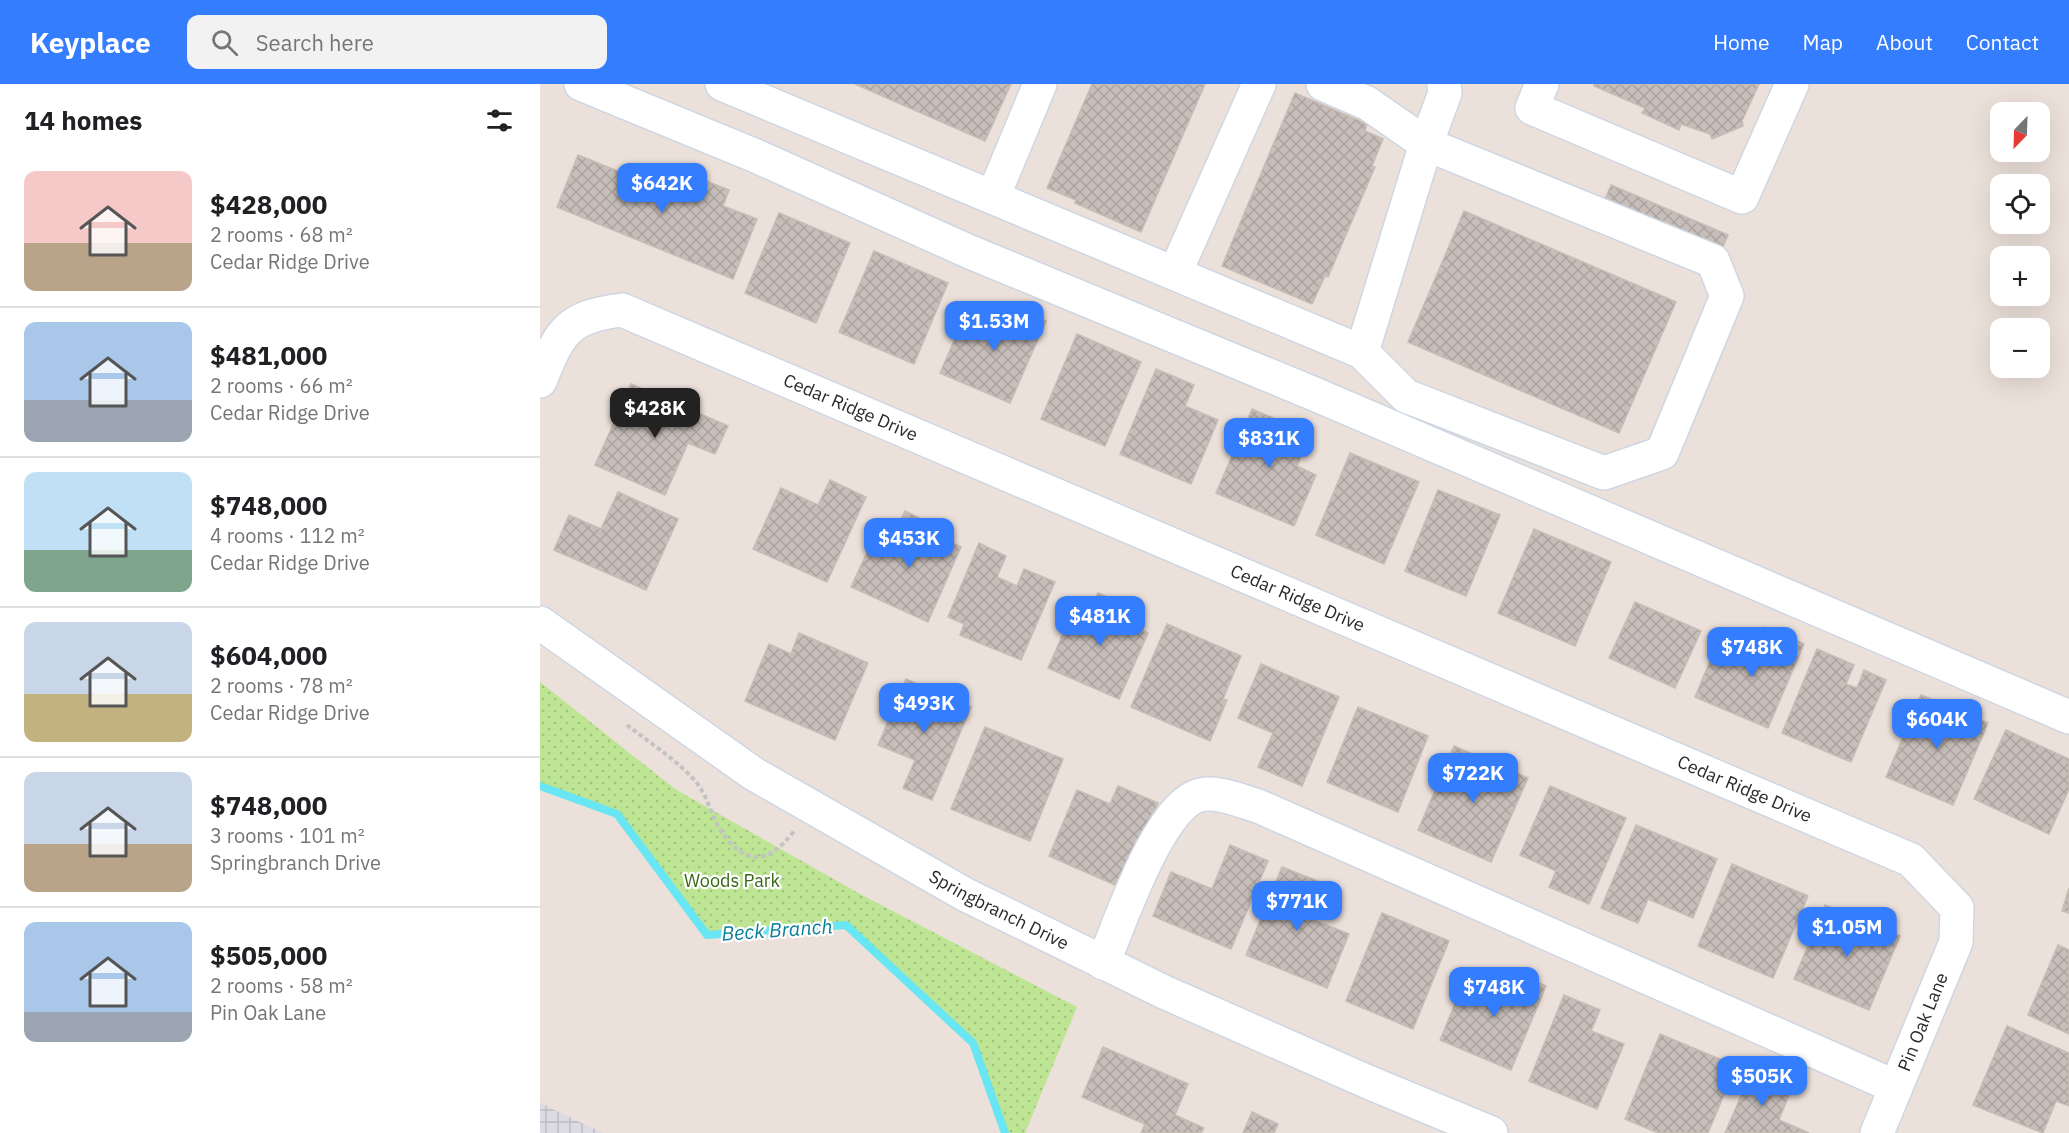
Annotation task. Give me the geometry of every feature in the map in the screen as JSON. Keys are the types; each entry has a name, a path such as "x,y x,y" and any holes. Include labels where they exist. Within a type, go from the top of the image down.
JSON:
{"street":[{"path":"581,84 756,156 970,252 1312,393 2069,717"},
{"path":"722,84 1362,352 1406,396 1604,473 1662,453 1727,296 1713,261 1426,144 1367,103 1323,84"},
{"path":"993,197 1040,84"},
{"path":"1174,273 1259,84"},
{"path":"1362,352 1426,144 1445,93 1444,84"},
{"path":"1542,84 1532,108 1742,197 1792,84"},
{"name":"Cedar Ridge Drive","path":"540,381 557,340 572,325 595,313 622,310 1911,860 1957,908"},
{"name":"Springbranch Drive","path":"540,623 754,774 966,895 1103,963 1368,1083 1491,1133"},
{"path":"1103,963 1163,826 1180,805 1200,795 1225,796 1269,811 1896,1087"},
{"name":"Pin Oak Lane","path":"1877,1133 1956,942 1957,908"}],"path":[{"path":"623,722 669,757 696,782 720,830 736,848 753,857 765,857 780,849 813,807"}],"shaded area":[{"path":"540,1103 603,1133 540,1133"}],"green space":[{"name":"Woods Park","path":"540,682 675,789 860,894 1077,1007 1025,1133 1005,1133 973,1043 847,925 707,935 617,814 540,786"}],"building":[{"path":"855,84 1011,84 985,141"},
{"path":"1092,84 1205,84 1141,232 1047,188"},
{"path":"1594,84 1759,84 1742,121 1743,126 1712,139 1710,134 1681,124 1679,130 1642,113 1645,108 1594,86"},
{"path":"1295,93 1367,124 1365,131 1383,139 1372,166 1375,167 1328,277 1325,276 1312,304 1222,266"},
{"path":"578,155 667,191 676,169 729,190 723,206 757,219 733,279 557,207"},
{"path":"1611,185 1728,235 1719,256 1602,206"},
{"path":"1464,211 1676,302 1619,433 1408,342"},
{"path":"779,213 850,243 816,323 745,293"},
{"path":"874,251 948,283 914,364 839,332"},
{"path":"1010,306 1046,321 1010,403 940,373 967,311 1001,326"},
{"path":"1077,334 1141,362 1105,446 1041,419"},
{"path":"1156,369 1194,385 1185,406 1218,420 1191,484 1120,454"},
{"path":"631,384 728,426 715,454 688,443 665,495 595,465"},
{"path":"1252,409 1311,434 1297,466 1316,475 1294,526 1216,493"},
{"path":"1350,453 1419,482 1384,564 1316,535"},
{"path":"830,480 866,497 827,582 753,549 781,488 818,505"},
{"path":"1438,490 1500,515 1466,596 1405,571"},
{"path":"618,492 678,519 646,590 554,550 569,515 601,529"},
{"path":"905,511 932,524 928,532 961,547 928,622 851,587 871,544 887,551"},
{"path":"1534,529 1611,562 1575,646 1498,613"},
{"path":"979,543 1006,556 997,577 1017,586 1024,569 1055,582 1021,660 960,635 964,624 948,617"},
{"path":"1098,593 1129,606 1122,621 1148,633 1119,699 1048,668 1073,611 1087,617"},
{"path":"1635,602 1701,631 1675,688 1609,658"},
{"path":"1167,624 1241,656 1223,699 1227,700 1210,741 1131,707"},
{"path":"1765,627 1804,644 1768,728 1695,697 1715,649 1749,663"},
{"path":"799,633 868,663 835,740 745,701 769,644 791,654"},
{"path":"1817,649 1854,665 1846,684 1857,688 1864,670 1886,680 1851,762 1782,733"},
{"path":"1261,664 1339,697 1302,786 1258,767 1273,733 1238,718"},
{"path":"906,679 971,707 932,800 903,788 915,760 878,745"},
{"path":"1921,695 1988,723 1953,805 1886,777"},
{"path":"1358,707 1428,736 1398,812 1327,782"},
{"path":"985,727 1063,759 1030,841 951,809"},
{"path":"2006,730 2069,759 2069,789 2049,834 1974,799"},
{"path":"1454,746 1528,778 1491,862 1418,830"},
{"path":"1118,786 1158,803 1122,888 1049,856 1077,790 1110,804"},
{"path":"1550,786 1626,818 1589,904 1549,887 1556,871 1520,855"},
{"path":"1636,825 1717,859 1693,918 1648,899 1638,923 1601,908"},
{"path":"1230,845 1268,861 1231,949 1153,916 1171,872 1212,889"},
{"path":"1732,864 1808,896 1773,978 1698,946"},
{"path":"1282,867 1320,882 1306,917 1349,934 1327,988 1246,955"},
{"path":"2069,888 2069,913 2062,911"},
{"path":"1825,905 1900,936 1869,1010 1794,979"},
{"path":"1382,913 1449,941 1413,1029 1346,1001"},
{"path":"2058,945 2069,950 2069,1034 2028,1015"},
{"path":"1508,970 1546,986 1511,1070 1440,1040 1466,977 1499,991"},
{"path":"1564,995 1600,1010 1591,1031 1624,1044 1597,1109 1529,1081"},
{"path":"2007,1026 2069,1053 2069,1106 2056,1101 2043,1133 1973,1105"},
{"path":"1660,1034 1736,1066 1708,1133 1658,1133 1625,1119"},
{"path":"1103,1047 1188,1084 1175,1115 1204,1128 1201,1133 1141,1133 1145,1124 1082,1097"},
{"path":"1753,1068 1793,1085 1779,1120 1809,1133 1725,1133"},
{"path":"1252,1112 1278,1124 1274,1133 1243,1133"}],"waterway":[{"name":"Beck Branch","path":"540,786 617,814 707,935 846,925 973,1043 1005,1133"}]}
